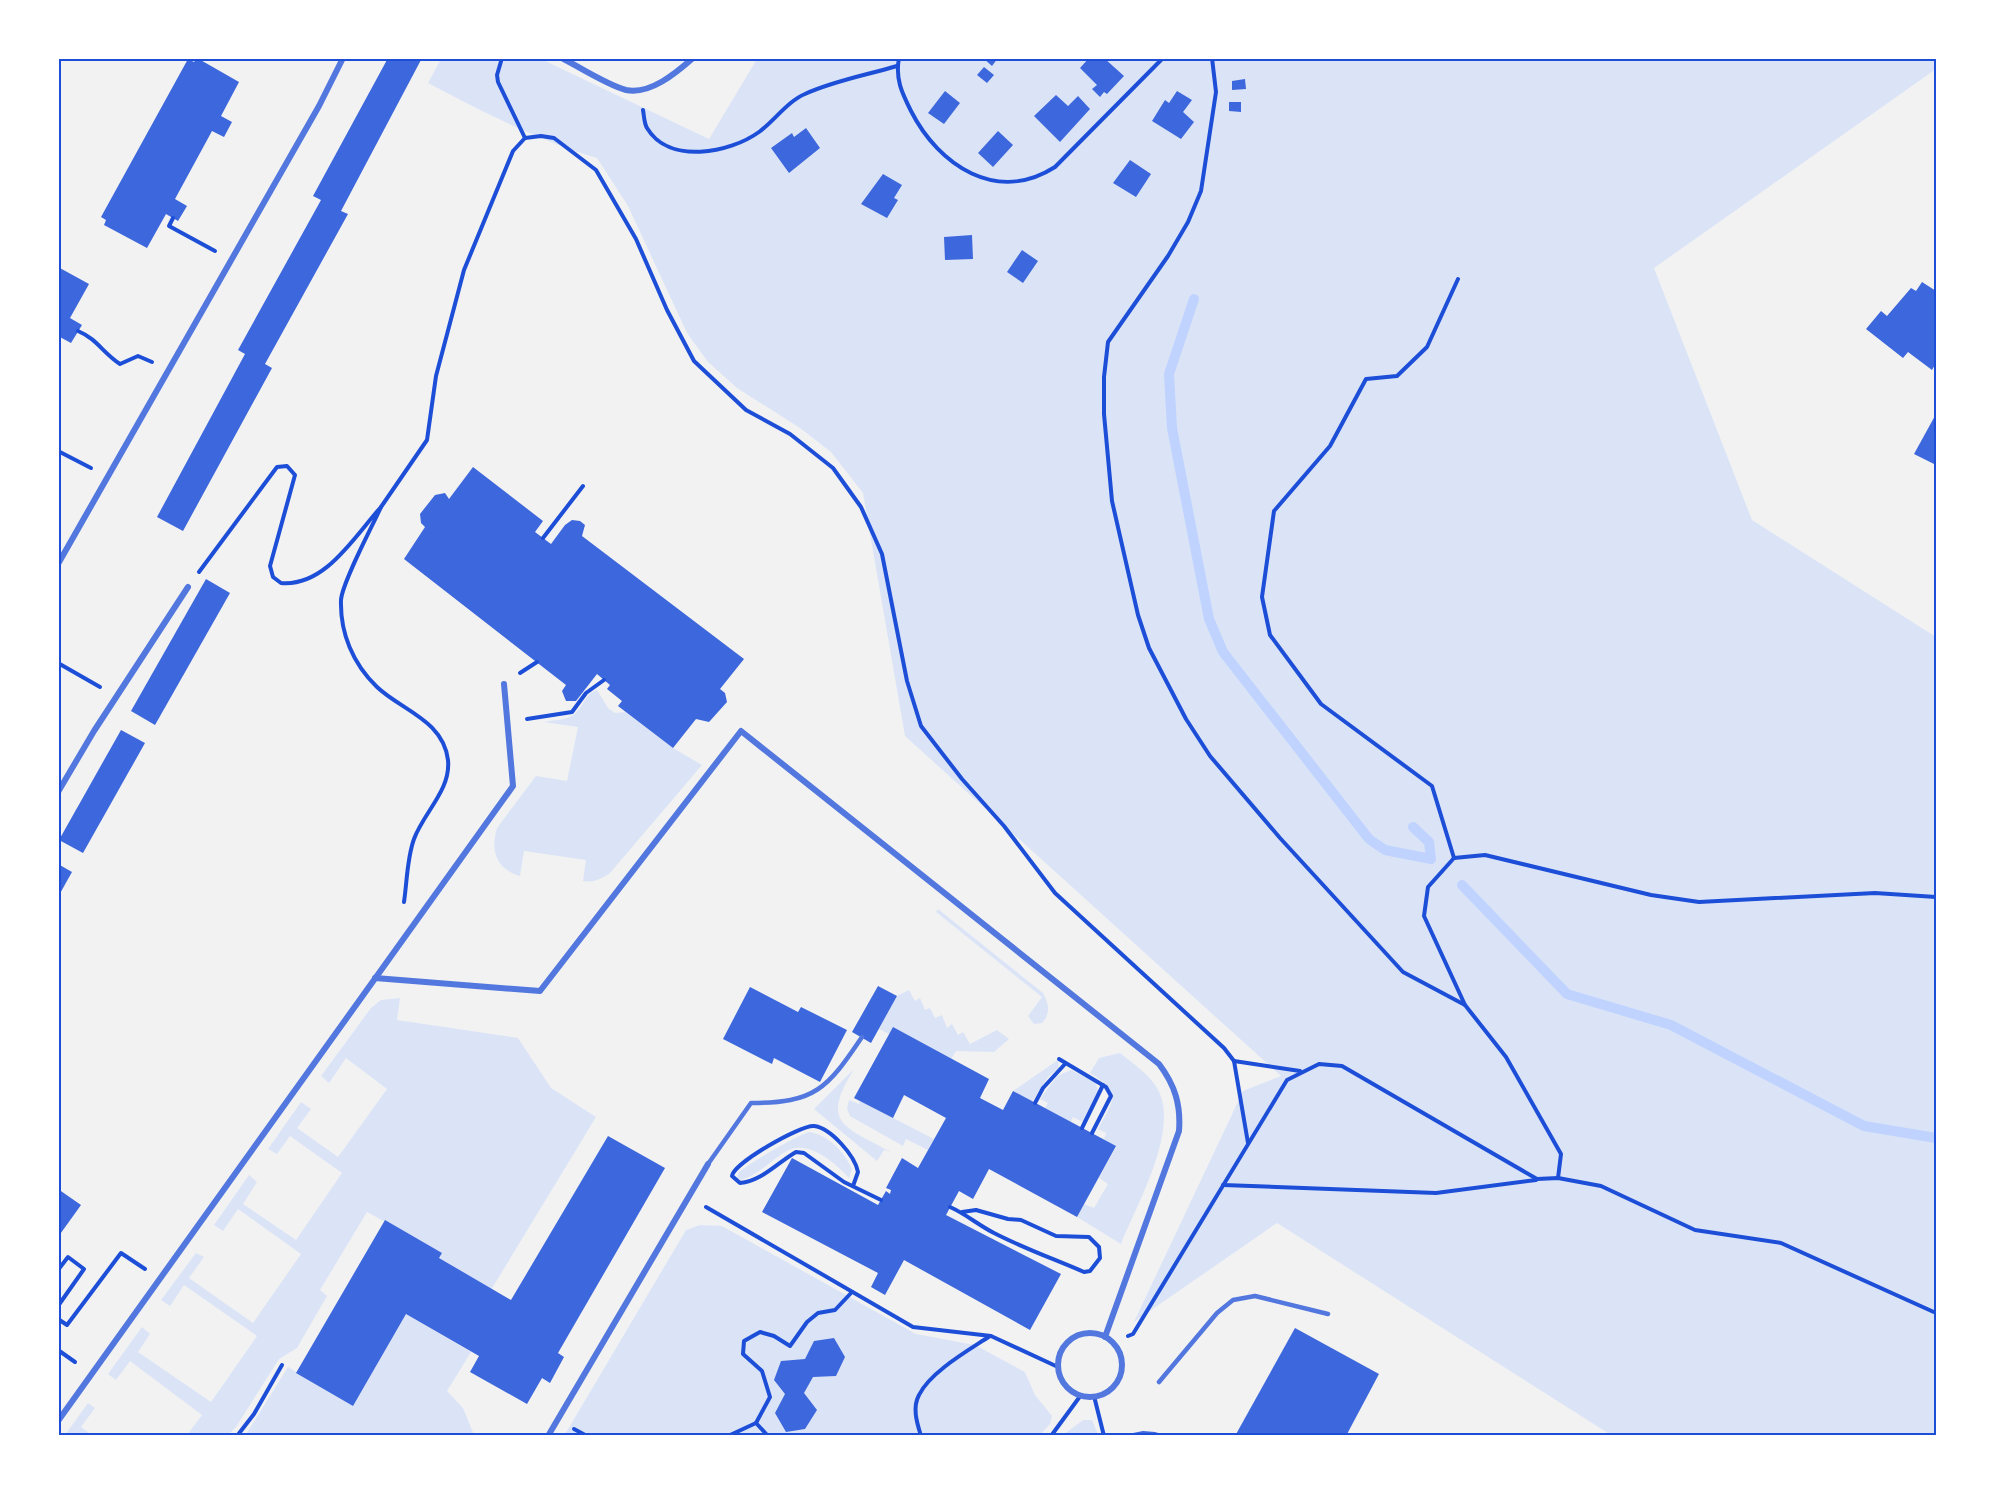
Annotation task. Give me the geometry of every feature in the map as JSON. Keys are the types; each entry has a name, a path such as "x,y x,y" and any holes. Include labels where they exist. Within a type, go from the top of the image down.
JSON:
{"street":[{"path":"58,564 319,106 343,58"},
{"path":"562,58 627,90 650,87 675,74 693,58"},
{"path":"58,792 188,587"},
{"path":"58,1422 513,786 504,684"},
{"path":"375,978 540,991 741,731 1159,1064 1170,1079 1180,1114 1179,1131 1105,1337"},
{"path":"548,1436 708,1164"},
{"path":"1092,1333 1105,1337 1115,1345 1121,1354 1120,1377 1105,1393 1094,1396 1081,1395 1066,1384 1058,1367 1060,1353 1068,1342 1079,1335 1092,1333"}],"lane":[{"path":"708,1164 751,1103 785,1103 807,1097 843,1066 862,1037"},
{"path":"1159,1382 1217,1313 1233,1300 1255,1296 1328,1314"}],"path":[{"path":"502,58 497,75 498,82 525,138"},
{"path":"899,58 896,76 902,94 919,128 932,144 947,159 974,175 1004,182 1038,178 1055,167 1162,58"},
{"path":"1212,58 1216,92 1201,191 1188,222 1168,256 1108,342 1104,376 1104,414 1112,501 1138,615 1149,648 1186,719 1217,765 1280,838 1403,972 1465,1005"},
{"path":"639,88 646,127 665,146 683,152 709,150 735,145 758,133 803,94 897,66"},
{"path":"188,587 278,467 287,466 295,475 270,566 273,577 280,583 304,582 325,570 381,507 427,440 436,376 450,332 464,270 513,152 525,138 541,136 554,138 596,170 636,239 667,310 694,361 746,410 789,434 833,468 861,507 882,554 907,681 921,726 962,779 1004,826 1055,893 1224,1048 1234,1061 1248,1143"},
{"path":"173,218 169,226 211,249"},
{"path":"1454,858 1432,786 1321,704 1270,635 1262,597 1274,511 1330,446 1365,380 1397,376 1427,347 1458,279"},
{"path":"78,331 92,337 99,343 104,353 120,364 138,356 169,369"},
{"path":"58,451 69,456"},
{"path":"543,538 583,486"},
{"path":"381,507 341,599 347,645 360,667 377,687 432,727 442,741 447,760 446,782 414,839 396,949"},
{"path":"58,663 88,679 116,698"},
{"path":"507,720 552,717 572,712 586,693 604,680"},
{"path":"1558,1178 1561,1154 1506,1057 1465,1005 1424,916 1428,887 1454,858 1485,855 1651,895 1699,902 1875,894 1936,897"},
{"path":"1059,1059 1103,1085 1111,1096 1092,1133"},
{"path":"1234,1061 1300,1071"},
{"path":"1035,1103 1043,1088 1065,1064"},
{"path":"1115,1345 1133,1334 1287,1080 1300,1071 1319,1064 1342,1066 1538,1179"},
{"path":"1082,1128 1103,1085"},
{"path":"853,1186 858,1172 851,1155 828,1132 815,1126 797,1128 775,1144 741,1162 733,1170 732,1176 740,1184 747,1182 765,1174 796,1152 804,1154 853,1186 881,1200"},
{"path":"1222,1185 1436,1193 1558,1178 1601,1186 1695,1230 1781,1243 1936,1313"},
{"path":"689,1197 913,1327 991,1335 1058,1367"},
{"path":"950,1207 962,1212 974,1223 1026,1250 1084,1272 1090,1271 1100,1258 1099,1247 1089,1237 1056,1236 1027,1222 976,1210 962,1212"},
{"path":"58,1319 67,1325 121,1253 160,1279"},
{"path":"58,1270 68,1257 84,1269 58,1306"},
{"path":"728,1436 756,1423 766,1409 769,1390 762,1371 743,1354 744,1341 760,1332 774,1336 790,1346 807,1322 818,1313 835,1310 852,1292"},
{"path":"921,1436 915,1406 919,1394 931,1380 991,1335"},
{"path":"237,1436 254,1414 282,1365"},
{"path":"1051,1436 1081,1395"},
{"path":"1094,1396 1104,1436"},
{"path":"756,1423 768,1436"}],"shaded area":[{"path":"441,59 541,59 709,139 757,59 1936,59 1936,69 1654,268 1752,520 1936,637 1936,1435 1611,1435 1277,1223 1134,1322 1243,1091 1281,1076 905,736 863,493 831,452 800,428 737,388 708,362 687,333 628,206 597,158 532,134 428,83"},
{"path":"597,690 608,708 615,713 625,712 673,748 702,765 610,873 604,877 594,881 583,881 586,860 524,851 520,876 512,873 500,864 497,858 494,844 497,828 536,776 567,781 578,727 544,722 570,717 592,692"},
{"path":"938,909 1043,993 1048,1008 1047,1016 1042,1023 1034,1024 1028,1016 1042,997 936,912"},
{"path":"909,990 915,1001 920,998 925,1010 930,1008 935,1018 942,1015 947,1028 952,1024 958,1035 963,1032 970,1044 997,1030 1009,1039 994,1052 956,1051 951,1059 893,1028 889,1034 879,1029 897,996"},
{"path":"400,998 397,1020 518,1038 551,1088 596,1117 491,1290 439,1258 442,1253 367,1212 320,1290 327,1296 297,1348 279,1359 236,1427 228,1435 187,1435 202,1415 130,1361 116,1380 108,1374 142,1327 150,1334 138,1352 211,1402 257,1336 184,1285 170,1306 161,1300 196,1253 204,1257 189,1278 253,1323 301,1254 238,1209 223,1231 214,1225 249,1175 257,1182 243,1204 296,1240 342,1173 290,1136 277,1154 268,1149 301,1102 311,1109 297,1128 338,1157 387,1089 346,1058 329,1083 321,1076 371,1008 381,1000"},
{"path":"1120,1053 1145,1073 1157,1088 1163,1105 1164,1124 1154,1166 1121,1244 1077,1217 1084,1204 1094,1208 1108,1184 1099,1178 1116,1147 1104,1140 1106,1133 1098,1129 1111,1104 1111,1092 1090,1073 1099,1058"},
{"path":"1058,1060 1059,1068 1048,1077 1032,1102 1013,1091"},
{"path":"854,1069 844,1087 838,1113 850,1129 891,1152 884,1150 877,1161 814,1109"},
{"path":"1071,1070 1095,1082 1098,1091 1083,1122 1073,1117 1071,1122 1045,1108 1048,1103 1040,1099 1057,1076"},
{"path":"849,1100 859,1104 860,1101 934,1139 928,1150 906,1139 903,1146 850,1116 847,1108"},
{"path":"810,1132 830,1141 840,1150 852,1169 849,1178 822,1155 805,1148 797,1148 783,1153 749,1177 741,1180 737,1178 738,1173 755,1161"},
{"path":"700,1225 722,1226 916,1334 975,1345 1025,1372 1035,1395 1052,1416 1050,1424 1039,1436 564,1436 686,1230"},
{"path":"406,1314 471,1352 447,1391 463,1408 474,1435 245,1436 288,1367 353,1406"},
{"path":"88,1403 95,1408 81,1427 92,1435 65,1435"},
{"path":"1083,1420 1092,1420 1098,1435 1063,1435"}],"building":[{"path":"197,58 239,82 221,116 232,122 224,137 212,131 175,199 187,206 178,221 166,214 147,248 104,225 106,220 101,217 188,59 194,62"},
{"path":"388,58 422,58 341,211 348,214 265,364 272,368 183,531 157,517 245,354 238,350 321,200 313,196"},
{"path":"983,58 998,58 992,66"},
{"path":"1089,58 1104,58 1124,76 1107,94 1104,92 1100,97 1092,89 1097,85 1080,68"},
{"path":"984,67 994,75 987,83 977,75"},
{"path":"1245,79 1246,89 1232,90 1232,81"},
{"path":"945,91 960,103 944,124 928,113"},
{"path":"1177,91 1192,100 1183,112 1194,122 1181,139 1152,121 1165,100 1169,103"},
{"path":"1056,95 1068,106 1078,96 1090,109 1060,142 1034,116"},
{"path":"1229,102 1241,102 1241,112 1229,111"},
{"path":"806,128 820,148 789,173 771,148 792,133 794,137"},
{"path":"998,131 1013,145 993,167 978,153"},
{"path":"1130,160 1151,174 1136,197 1113,183"},
{"path":"883,174 902,185 894,198 898,200 887,218 861,204"},
{"path":"972,235 973,259 945,260 944,237"},
{"path":"1022,250 1038,261 1023,283 1007,272"},
{"path":"58,267 89,284 70,318 82,325 71,343 58,336"},
{"path":"1922,282 1936,291 1936,363 1932,370 1908,352 1903,358 1866,329 1881,311 1887,316 1911,288 1916,291"},
{"path":"1936,414 1936,465 1914,454"},
{"path":"473,467 543,521 535,532 551,544 565,525 572,520 580,521 585,525 582,536 744,659 720,689 725,693 727,702 709,722 696,719 673,748 618,706 622,701 607,689 610,685 597,674 576,701 566,701 562,691 566,685 404,559 425,527 421,523 420,514 435,495 445,493 449,499"},
{"path":"206,579 230,593 155,725 131,711"},
{"path":"121,730 145,743 83,853 59,840"},
{"path":"58,864 72,872 58,897"},
{"path":"878,986 897,996 871,1043 852,1032"},
{"path":"750,987 798,1012 801,1007 847,1030 820,1082 774,1058 772,1064 723,1039"},
{"path":"893,1027 989,1079 980,1098 1003,1110 1013,1091 1116,1146 1077,1217 989,1169 973,1199 959,1191 946,1215 1061,1274 1030,1330 904,1260 885,1295 871,1287 878,1273 762,1212 792,1158 878,1205 886,1191 890,1194 891,1190 886,1188 902,1158 918,1168 946,1118 904,1095 893,1118 854,1098"},
{"path":"608,1136 665,1168 558,1353 564,1357 550,1383 542,1378 527,1404 470,1372 479,1356 406,1314 353,1406 296,1373 385,1220 442,1253 439,1258 511,1300"},
{"path":"58,1189 81,1205 58,1237"},
{"path":"1295,1328 1379,1374 1346,1436 1235,1436"},
{"path":"834,1338 845,1357 836,1376 813,1377 804,1393 817,1410 805,1429 786,1432 775,1413 785,1394 774,1380 781,1361 805,1359 814,1341"},
{"path":"1143,1431 1168,1436 1118,1436"}],"waterway":[{"path":"1194,299 1169,374 1172,428 1209,619 1223,652 1369,839 1385,850 1431,859 1429,842 1413,827"},
{"path":"1462,885 1567,994 1671,1025 1864,1126 1936,1138"}]}
